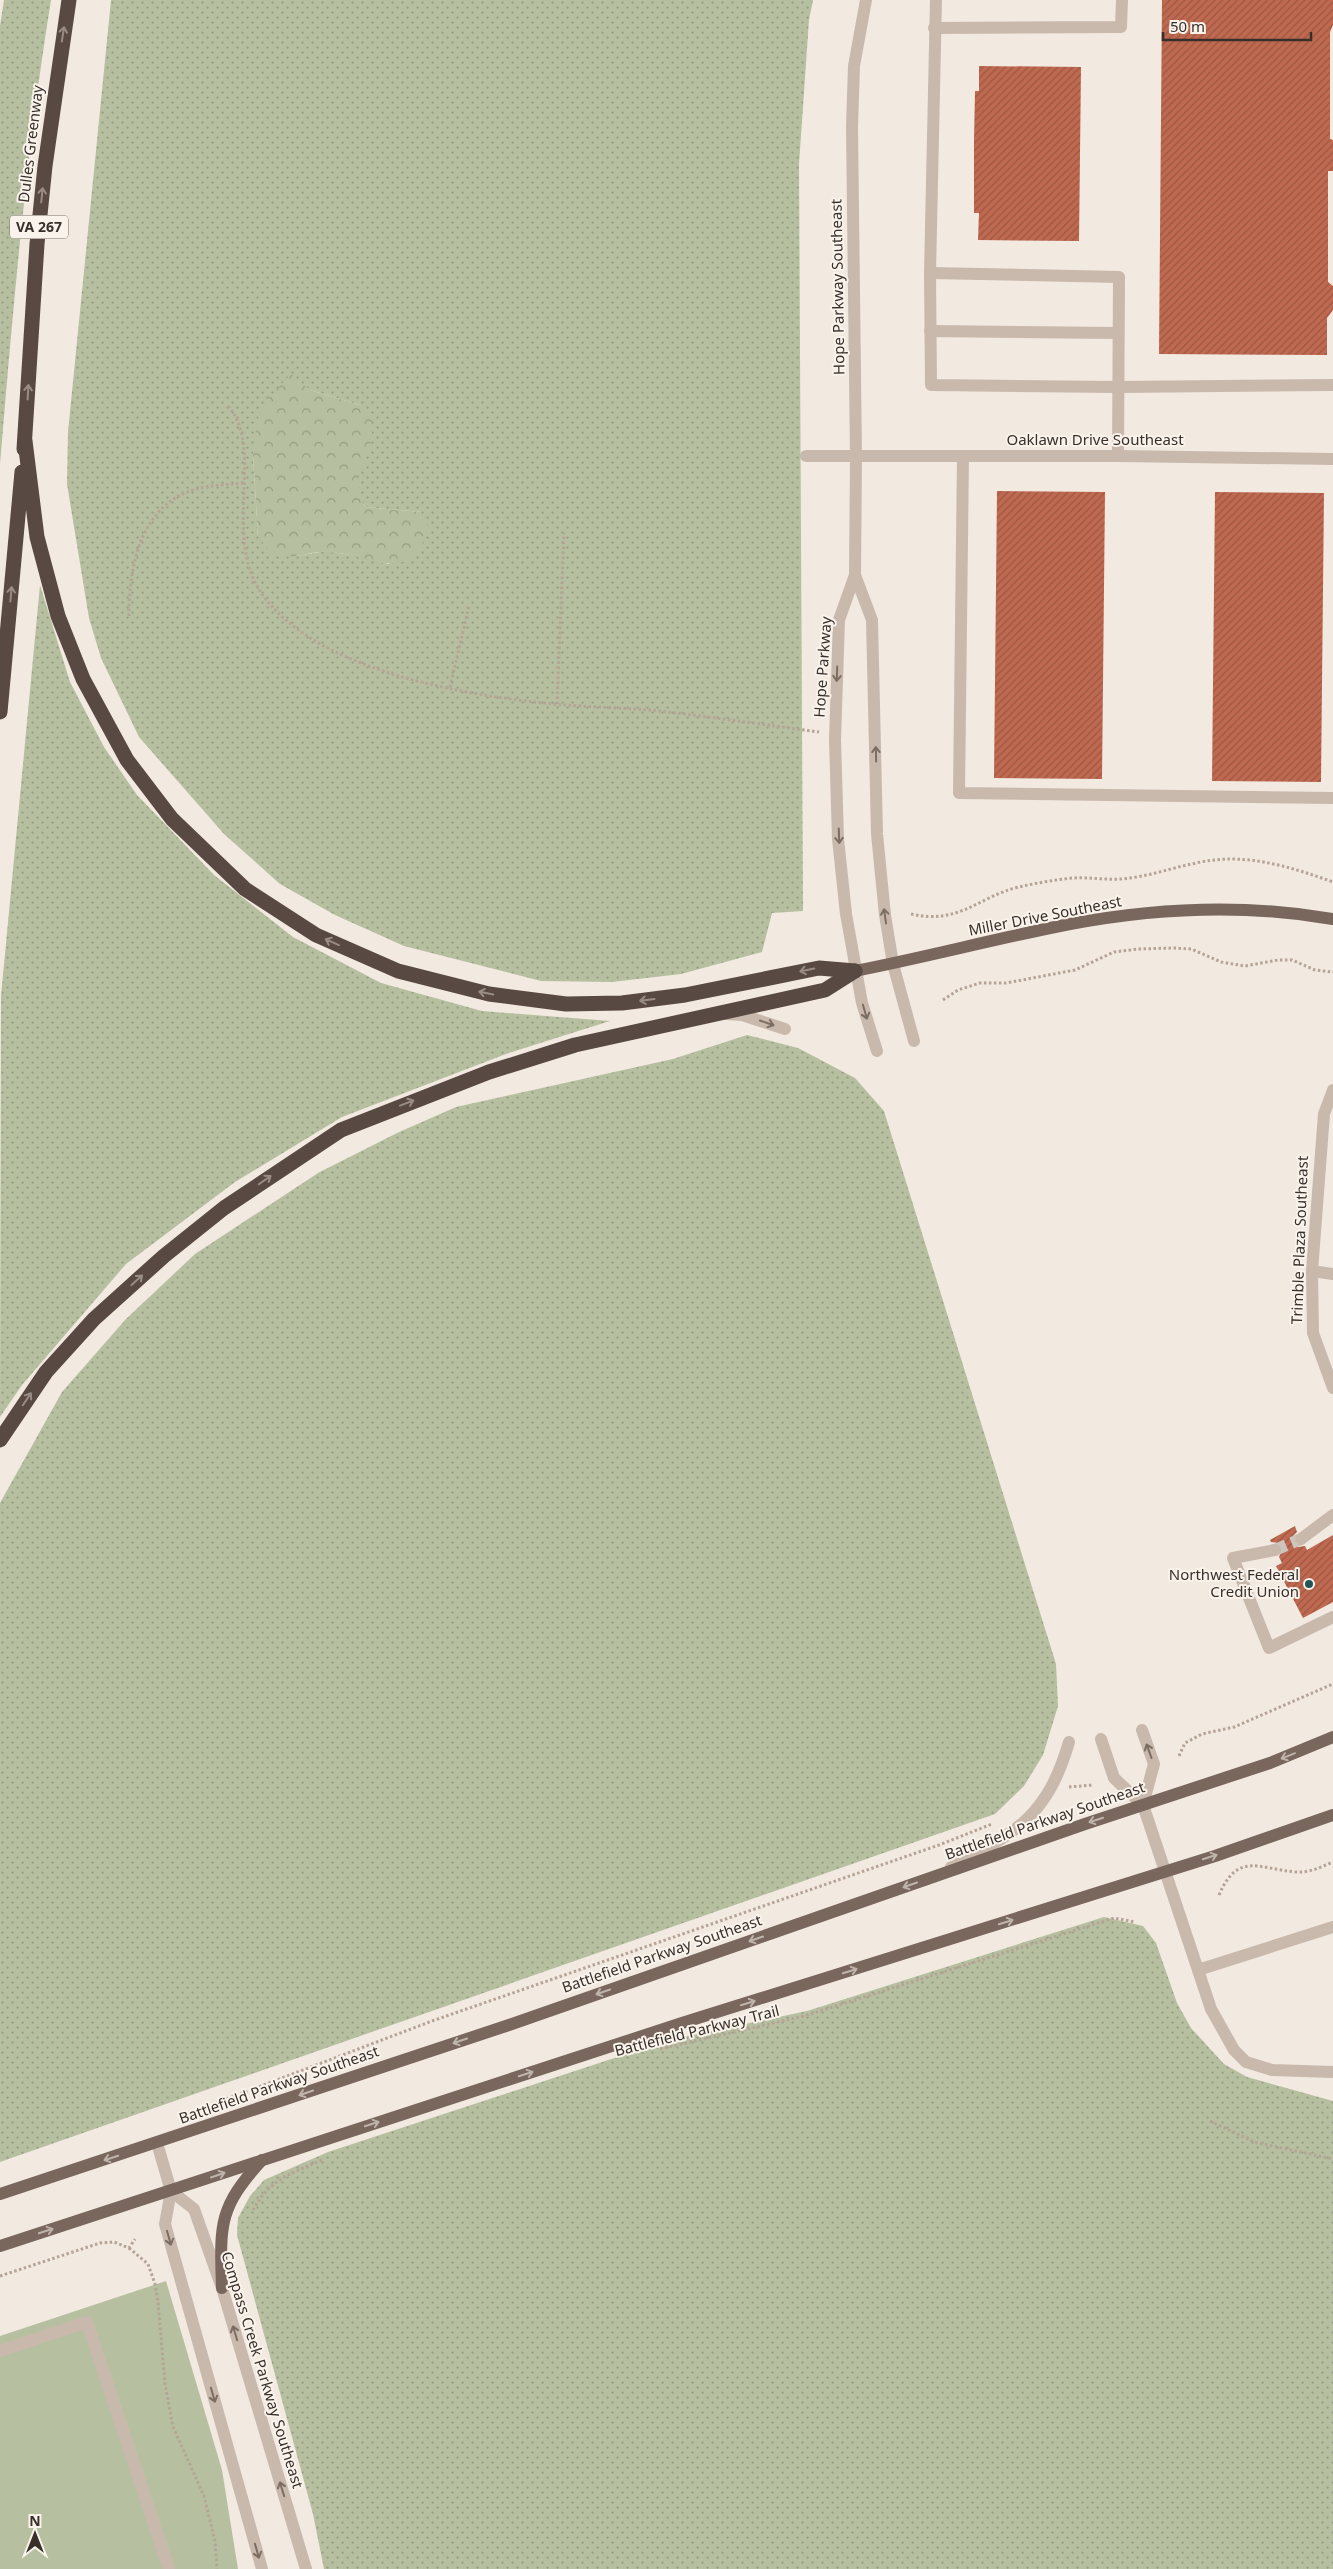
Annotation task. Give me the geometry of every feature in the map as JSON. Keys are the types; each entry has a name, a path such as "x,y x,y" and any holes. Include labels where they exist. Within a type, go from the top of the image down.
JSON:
{"highway":[{"name":"Dulles Greenway","path":"0,712 25,441 37,244 45,166 69,0"},
{"path":"25,441 37,537 58,616 83,679 127,760 172,819 245,889 316,935 398,972 489,994 566,1004 622,1003 685,995 819,968 855,972"},
{"path":"0,1440 46,1372 94,1319 164,1256 224,1208 340,1130 489,1072 575,1045 825,990 855,972"}],"main road":[{"name":"Miller Drive Southeast","path":"855,972 1070,924 1128,915 1205,910 1246,911 1333,919"},
{"name":"Battlefield Parkway Southeast","path":"0,2194 157,2144 506,2026 930,1878 1270,1763 1333,1738"},
{"path":"0,2246 682,2023 1164,1872 1333,1814"},
{"path":"222,2288 220,2232 229,2205 242,2183 262,2160"}],"street":[{"name":"Hope Parkway Southeast","path":"855,575 856,456 852,127 854,66 866,0"},
{"path":"936,0 930,273 931,385 1117,387 1333,385"},
{"path":"934,28 1121,27 1122,0"},
{"path":"930,273 1118,277 1118,456"},
{"path":"930,330 1117,334"},
{"name":"Oaklawn Drive Southeast","path":"806,456 1118,456 1333,459"},
{"path":"963,456 959,793 1333,798"},
{"path":"855,575 872,620 878,852 884,915 893,964 914,1041"},
{"name":"Hope Parkway","path":"855,575 839,620 835,734 839,848 846,914 855,972 877,1051"},
{"path":"716,1014 742,1016 784,1029"},
{"name":"Trimble Plaza Southeast","path":"1333,1090 1324,1114 1312,1271 1313,1333 1333,1388"},
{"path":"1312,1271 1333,1274"},
{"path":"1301,1539 1333,1515"},
{"path":"1275,1550 1233,1558 1269,1648 1333,1617"},
{"path":"1142,1730 1154,1764 1143,1805"},
{"path":"1101,1739 1114,1778 1143,1805 1211,2009 1234,2050 1246,2062 1272,2070 1333,2072"},
{"path":"930,1878 1011,1834 1028,1820 1052,1789 1070,1742"},
{"path":"1198,1970 1333,1927"},
{"path":"157,2144 171,2191 165,2224 262,2569"},
{"name":"Compass Creek Parkway Southeast","path":"171,2191 194,2210 222,2288 306,2569"},
{"path":"0,2351 87,2322 168,2569"}],"path":[{"path":"228,406 237,415 244,441 242,529 245,554 260,590 272,606 306,637 358,663 450,687 557,704 658,711 835,734"},
{"path":"129,616 132,566 144,533 167,504 190,491 243,484"},
{"path":"557,704 564,533"},
{"path":"450,687 469,606"},
{"path":"911,914 930,918 948,916 976,906 1012,889 1037,883 1072,878 1127,878 1197,862 1231,859 1266,861 1297,868 1333,882"},
{"path":"943,1000 958,990 980,983 1006,983 1074,970 1114,952 1138,949 1174,948 1191,950 1221,962 1245,966 1278,960 1292,960 1315,970 1333,972"},
{"path":"1179,1756 1185,1743 1202,1734 1234,1727 1333,1684"},
{"path":"196,2110 432,2021 939,1846 996,1822"},
{"path":"1218,1895 1226,1879 1239,1868 1264,1866 1298,1872 1316,1869 1333,1862"},
{"name":"Battlefield Parkway Trail","path":"658,2049 804,2016 1114,1918 1135,1922"},
{"path":"1210,2121 1254,2142 1333,2160"},
{"path":"253,2210 262,2193 275,2182 325,2158"},
{"path":"129,2248 135,2239"},
{"path":"0,2276 100,2243 114,2242 129,2248 148,2264 158,2302 164,2384 173,2427 204,2496 215,2541 217,2569"}],"green space":[{"path":"4,0 51,0 27,174 0,464 0,26"},
{"path":"111,0 813,0 809,20 799,164 803,911 772,913 762,952 681,974 612,982 541,981 404,946 335,915 280,884 224,834 139,737 101,658 89,618 67,484 68,432","holes":["291,375 310,390 360,405 370,444 358,475 357,493 365,507 422,512 389,564 363,557 326,551 296,556 258,536 253,455"]},
{"path":"291,374 310,390 360,405 373,422 370,446 359,476 358,483 361,498 365,507 422,512 429,528 420,547 411,558 400,563 387,563 327,552 273,556 258,536 253,455 257,420 266,401"},
{"path":"40,585 70,682 104,747 137,795 214,875 293,937 381,983 482,1011 610,1021 506,1054 342,1117 235,1182 126,1264 22,1385 0,1417 1,996"},
{"path":"747,1035 798,1048 855,1078 884,1111 1056,1664 1058,1706 1043,1755 1024,1786 995,1814 0,2162 0,1503 62,1392 126,1319 195,1254 318,1173 397,1133 456,1107 673,1059"},
{"path":"1104,1917 1143,1926 1156,1943 1177,2003 1191,2028 1224,2064 1247,2077 1333,2101 1333,2569 324,2569 313,2514 237,2235 238,2218 250,2196 264,2180 328,2152 669,2040 807,2011"},
{"path":"166,2281 222,2470 238,2569 0,2569 0,2336"}],"building":[{"path":"1162,0 1333,0 1333,25 1330,32 1330,139 1333,140 1333,171 1328,171 1328,282 1333,286 1333,310 1327,318 1327,355 1159,354"},
{"path":"979,66 1081,67 1079,241 978,240 979,213 974,213 974,141 975,91 979,91"},
{"path":"997,491 1105,492 1102,779 994,778"},
{"path":"1215,492 1324,493 1321,782 1212,781"},
{"name":"Northwest Federal Credit Union","path":"1295,1526 1297,1532 1293,1536 1294,1543 1298,1547 1305,1546 1307,1550 1333,1535 1333,1602 1303,1618 1276,1566 1282,1563 1279,1557 1283,1548 1278,1543 1271,1542 1270,1540"}],"tunnel":[{"path":"1275,1550 1301,1539"}],"place":[{"name":"Northwest Federal Credit Union","path":"1309,1584"}]}
